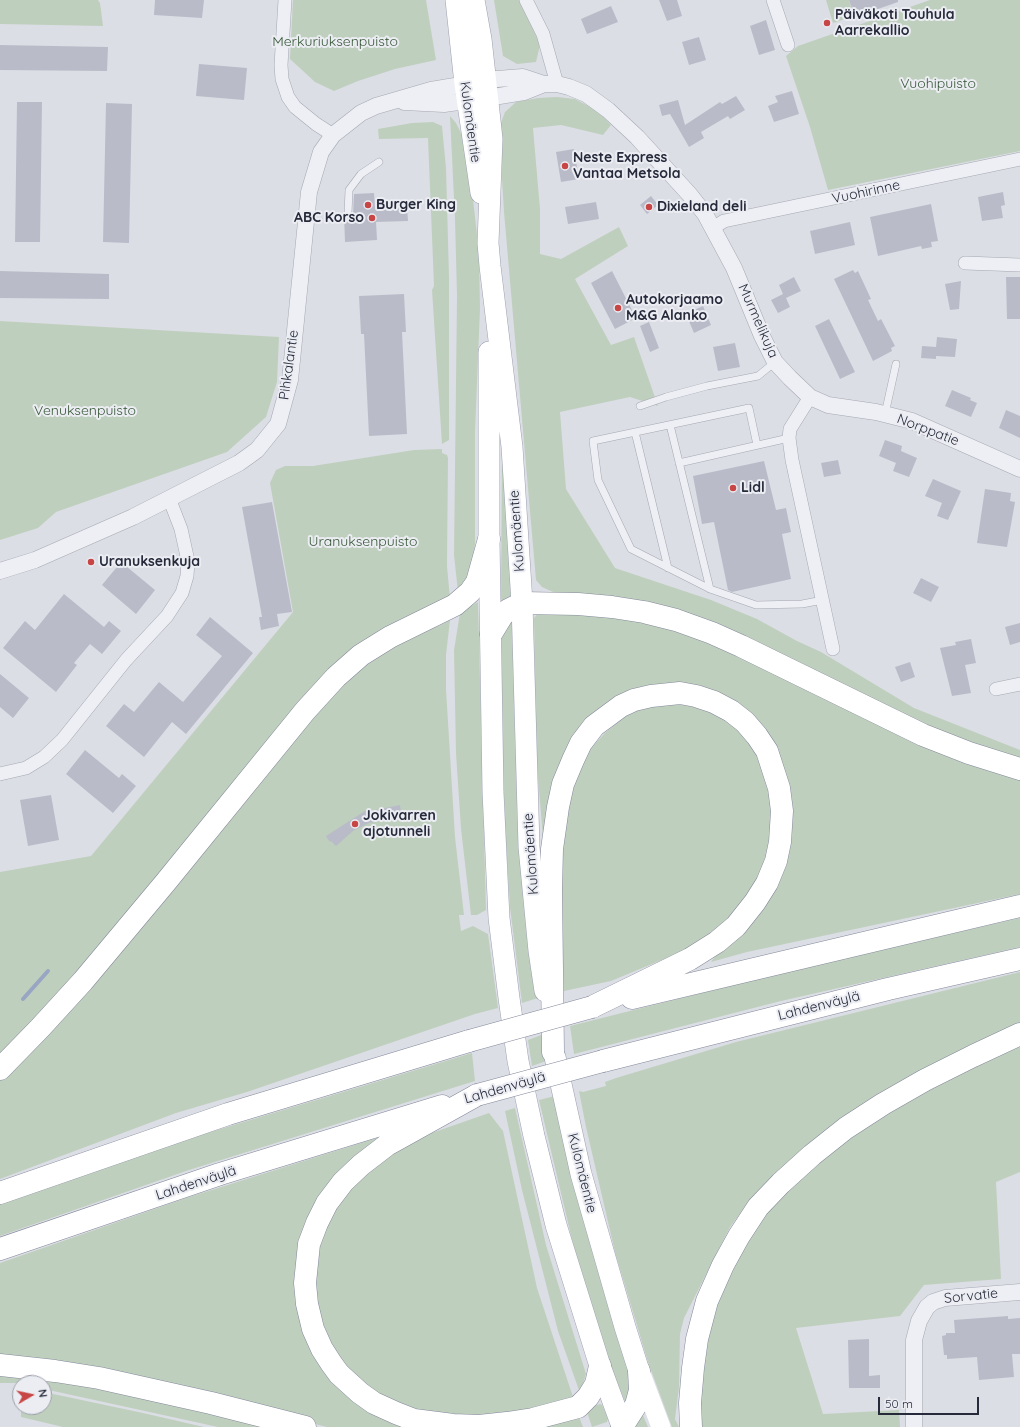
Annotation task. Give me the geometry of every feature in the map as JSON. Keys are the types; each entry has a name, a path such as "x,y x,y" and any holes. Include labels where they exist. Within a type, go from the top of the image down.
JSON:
{"highway":[{"path":"0,1069 83,981 306,711 336,677 361,655 390,637 455,606 470,592 477,582 489,539"},
{"path":"491,634 505,613 522,603 578,604 612,607 644,612 676,620 712,633 741,646 923,735 969,753 1020,769"},
{"path":"553,1052 551,890 552,849 563,784 573,760 581,743 594,726 620,706 634,700 651,696 680,693 714,702 745,722 767,751 779,788 782,811 780,842 776,861 767,883 755,902 736,926 717,942 690,959 592,1007"},
{"path":"0,1193 228,1114 469,1041 592,1007 1020,906"},
{"name":"Lahdenväylä","path":"0,1249 220,1174 477,1095 888,988 1020,959"},
{"path":"691,1427 690,1403 693,1368 697,1339 707,1301 723,1265 739,1236 758,1207 781,1183 812,1155 846,1128 883,1104 925,1080 1020,1034"},
{"path":"477,1095 387,1145 361,1165 343,1182 327,1203 309,1244 305,1283 307,1304 313,1329 322,1349 339,1374 360,1393 374,1403 414,1420 453,1425 479,1426 507,1423 578,1407 588,1397 596,1384 600,1366"},
{"path":"0,1365 55,1371 99,1378 189,1398 305,1427"},
{"path":"622,1427 636,1405 640,1390 639,1371"}],"main road":[{"name":"Kulomäentie","path":"456,0 476,91"},
{"name":"Kulomäentie","path":"474,0 481,39 473,141 488,243 512,446 522,603 529,847 539,952 553,1052 581,1174 625,1327 639,1371 661,1427"},
{"name":"Kulomäentie","path":"490,266 488,286 489,539 493,785 499,918 518,1061 534,1136 554,1218 600,1366 622,1427"}],"street":[{"path":"285,0 281,65 282,79 288,97 295,107 316,124 333,135"},
{"path":"526,0 543,34 551,84"},
{"path":"773,0 788,45"},
{"name":"Murmelikuja","path":"476,91 523,77 569,87 586,94 608,110 637,137 690,195 705,214 734,268 762,336 776,362 810,397"},
{"name":"Pihkalantie","path":"0,571 35,560 133,517 239,463 257,450 278,424 290,380 309,192 321,152 333,135 361,114 376,106 393,102 435,104 476,91"},
{"name":"Vuohirinne","path":"713,228 724,221 1020,159"},
{"path":"965,264 1020,265"},
{"path":"810,397 790,429 788,438 833,650"},
{"name":"Norppatie","path":"810,397 828,405 884,414 912,421 1020,469"},
{"path":"0,774 26,768 44,757 62,740 126,660 167,616 182,593 188,576 188,561 181,529 169,498"},
{"path":"996,689 1020,684"},
{"name":"Sorvatie","path":"914,1427 914,1340 919,1321 927,1307 933,1302 945,1298 1020,1292"}],"lane":[{"path":"348,213 349,190 361,174 379,162"},
{"path":"640,406 707,386 758,376 776,362"},
{"path":"884,414 896,364"},
{"path":"757,445 749,408 593,441 598,480 631,549 710,589 756,605 802,604 823,600"},
{"path":"670,425 710,589"},
{"path":"635,432 668,568"},
{"path":"679,463 788,438"}],"green space":[{"path":"0,0 98,0 100,3 103,26 0,24"},
{"name":"Merkuriuksenpuisto","path":"293,0 426,0 436,60 395,69 358,81 334,91 315,82 290,59"},
{"path":"494,0 519,0 540,45 536,62 517,64 503,56"},
{"path":"826,0 849,0 854,16 833,23"},
{"name":"Vuohipuisto","path":"930,0 1020,0 1020,151 828,190 810,127 786,56 798,46"},
{"path":"557,97 575,99 596,110 611,125 603,135 561,125 533,128 540,209 540,254 561,259 619,227 628,246 575,279 611,345 634,337 658,406 630,397 560,412 566,489 615,568 711,600 757,619 797,641 821,652 914,708 1020,750 1020,761 944,735 767,651 562,596 542,587 536,580 504,212 499,128 505,112 516,102 538,98"},
{"path":"450,116 456,123 467,145 479,253 480,309 475,432 475,544 472,570 458,592 454,555 457,296"},
{"path":"433,122 442,126 446,168 449,277 449,440 442,444 432,290 434,286 428,138 379,139 378,129 412,123"},
{"name":"Venuksenpuisto","path":"0,321 279,337 277,382 266,417 227,452 56,512 38,528 0,540"},
{"name":"Uranuksenpuisto","path":"442,449 442,453 447,455 448,458 447,566 450,599 375,637 135,908 0,1057 0,872 91,856 293,612 270,483 276,470 285,466 313,466 414,450"},
{"path":"502,454 513,596 502,605 501,597"},
{"path":"478,602 486,910 477,915 471,915 461,829 456,753 454,650 460,613"},
{"path":"539,612 641,618 687,630 1020,773 1020,894 747,952 711,962 781,864 765,733 673,684 644,686 628,692 590,717 546,873 536,754 534,618"},
{"path":"450,620 446,655 446,689 455,837 464,915 459,915 461,931 473,926 488,934 498,1008 475,1014 247,1092 176,1113 0,1179 0,1080 14,1068 322,703 365,658 425,628 439,626"},
{"path":"511,621 514,628 515,737 523,871 538,998 522,1003 510,907 503,766 500,647 505,625"},
{"path":"670,704 698,706 723,714 750,737 766,769 774,802 769,862 751,896 724,924 700,944 611,981 564,991 560,893 562,851 567,807 578,768 589,750 605,733 631,711 651,706"},
{"path":"1020,918 1020,947 781,1001 574,1054 570,1026 813,965"},
{"path":"1020,972 1020,1029 748,1203 730,1227 684,1318 680,1334 679,1387 675,1419 679,1427 672,1427 648,1362 615,1252 579,1091 583,1092 606,1086 605,1082 616,1078 736,1042"},
{"path":"544,1034 549,1060 532,1066 528,1040"},
{"path":"1020,1042 1020,1172 996,1182 1001,1279 924,1285 900,1316 796,1328 823,1414 899,1410 900,1427 699,1427 699,1370 718,1295 751,1230 786,1189 845,1138 903,1102"},
{"path":"472,1053 475,1081 189,1170 0,1236 0,1204 164,1146"},
{"path":"555,1096 631,1381 626,1404 611,1366 574,1248 539,1100"},
{"path":"515,1108 546,1245 586,1374 580,1393 558,1331 522,1190 505,1111"},
{"path":"489,1113 503,1131 537,1288 573,1397 567,1401 497,1417 423,1413 396,1403 375,1391 353,1374 334,1349 319,1314 314,1281 320,1235 350,1184 374,1163 426,1135"},
{"path":"377,1138 378,1144 303,1258 329,1369 430,1427 327,1427 165,1386 0,1359 0,1263 186,1198"},
{"path":"0,1373 14,1375 12,1375 12,1383 0,1383"},
{"path":"52,1380 108,1388 275,1427 218,1427 52,1391"},
{"path":"52,1394 204,1427 63,1427 21,1417 21,1415 52,1415"},
{"path":"600,1404 602,1405 608,1418 607,1422 592,1427 586,1409"},
{"path":"641,1411 648,1427 634,1427"},
{"path":"578,1414 583,1427 515,1427"}],"building":[{"path":"155,0 204,0 202,18 154,15"},
{"path":"659,0 677,0 682,16 667,21"},
{"path":"849,0 898,0 898,2 855,17"},
{"path":"611,6 618,22 587,34 581,19"},
{"path":"766,20 775,50 759,55 750,26"},
{"path":"699,37 706,60 689,65 682,42"},
{"path":"0,45 108,47 107,71 0,70"},
{"path":"199,64 247,68 244,100 196,96"},
{"path":"792,91 799,114 774,122 768,106 778,102 775,96"},
{"path":"736,96 745,110 730,119 728,116 701,132 704,138 689,147 670,114 662,116 659,105 678,100 685,125 720,102 722,104"},
{"path":"17,102 42,102 40,242 15,242"},
{"path":"106,103 132,104 129,243 103,242"},
{"path":"574,149 579,179 561,182 556,152"},
{"path":"1003,192 1005,205 1001,206 1003,218 982,221 978,197"},
{"path":"374,193 375,208 407,207 408,221 376,222 377,240 345,242 344,215 348,218 353,214 354,194"},
{"name":"Dixieland deli","path":"651,196 658,205 647,214 640,205"},
{"path":"596,202 599,219 568,224 565,207"},
{"path":"931,204 938,241 931,242 932,247 922,249 921,246 878,256 870,217"},
{"path":"850,222 855,245 815,254 810,231"},
{"path":"853,270 855,273 858,271 871,299 868,300 878,321 881,319 895,346 891,348 892,351 873,361 834,279"},
{"path":"0,271 109,274 109,299 0,298"},
{"name":"Autokorjaamo M&G Alanko","path":"612,271 636,318 615,329 591,283"},
{"path":"794,277 801,291 786,298 790,307 778,313 771,300 783,294 779,285"},
{"path":"1006,277 1020,277 1020,319 1007,319"},
{"path":"961,281 959,309 950,310 945,284"},
{"path":"404,294 406,332 402,332 407,434 369,436 364,334 361,334 359,296"},
{"path":"703,306 711,325 694,333 686,314"},
{"path":"829,319 855,372 840,379 815,326"},
{"path":"649,322 659,348 650,352 640,326"},
{"path":"937,337 957,339 955,357 936,356 936,359 921,358 922,346 936,347"},
{"path":"735,343 740,367 718,371 713,347"},
{"path":"952,390 971,398 970,400 977,403 971,417 945,406"},
{"path":"1006,410 1020,416 1020,438 999,428"},
{"path":"885,440 902,446 901,451 917,458 909,477 893,471 896,463 879,456"},
{"path":"838,460 841,474 824,477 821,463"},
{"path":"764,461 776,510 786,508 791,532 782,534 791,579 732,592 728,590 714,522 702,524 693,476"},
{"path":"933,479 961,491 948,520 937,516 942,503 925,496"},
{"path":"985,489 1011,493 1010,501 1015,502 1007,547 977,543"},
{"path":"272,502 292,612 277,614 279,626 261,630 259,617 262,617 242,507"},
{"path":"121,562 155,590 136,614 102,585"},
{"path":"921,578 939,587 931,602 913,593"},
{"path":"64,594 104,627 109,621 121,631 102,654 90,644 74,663 77,665 56,692 3,648 25,621 35,630"},
{"path":"210,617 253,653 186,734 172,722 144,757 106,726 124,704 134,712 159,682 183,702 222,656 196,635"},
{"path":"1020,623 1020,642 1010,645 1005,627"},
{"path":"971,639 976,663 965,665 971,693 952,696 940,648 956,645 955,642"},
{"path":"910,662 915,677 901,682 895,667"},
{"path":"0,674 29,698 13,718 0,707"},
{"path":"85,750 119,778 122,774 136,786 113,813 66,774"},
{"path":"51,795 59,840 28,846 20,800"},
{"name":"Jokivarren ajotunneli","path":"400,805 402,817 369,823 353,831 336,846 331,841 330,842 326,836 368,809 370,811"},
{"path":"1008,1316 1008,1319 1020,1318 1020,1354 1012,1354 1014,1377 979,1380 977,1357 947,1359 947,1355 944,1355 942,1336 946,1335 946,1333 955,1333 954,1320"},
{"path":"869,1339 869,1376 880,1375 880,1388 849,1388 848,1340"}],"waterway":[{"path":"23,999 48,971"}],"place":[{"name":"Päiväkoti Touhula Aarrekallio","path":"827,23"},
{"name":"Neste Express Vantaa Metsola","path":"565,166"},
{"name":"Burger King","path":"368,205"},
{"name":"Dixieland deli","path":"649,207"},
{"name":"ABC Korso","path":"372,218"},
{"name":"Autokorjaamo M&G Alanko","path":"618,308"},
{"name":"Lidl","path":"733,488"},
{"name":"Uranuksenkuja","path":"91,562"},
{"name":"Jokivarren ajotunneli","path":"355,824"}]}
